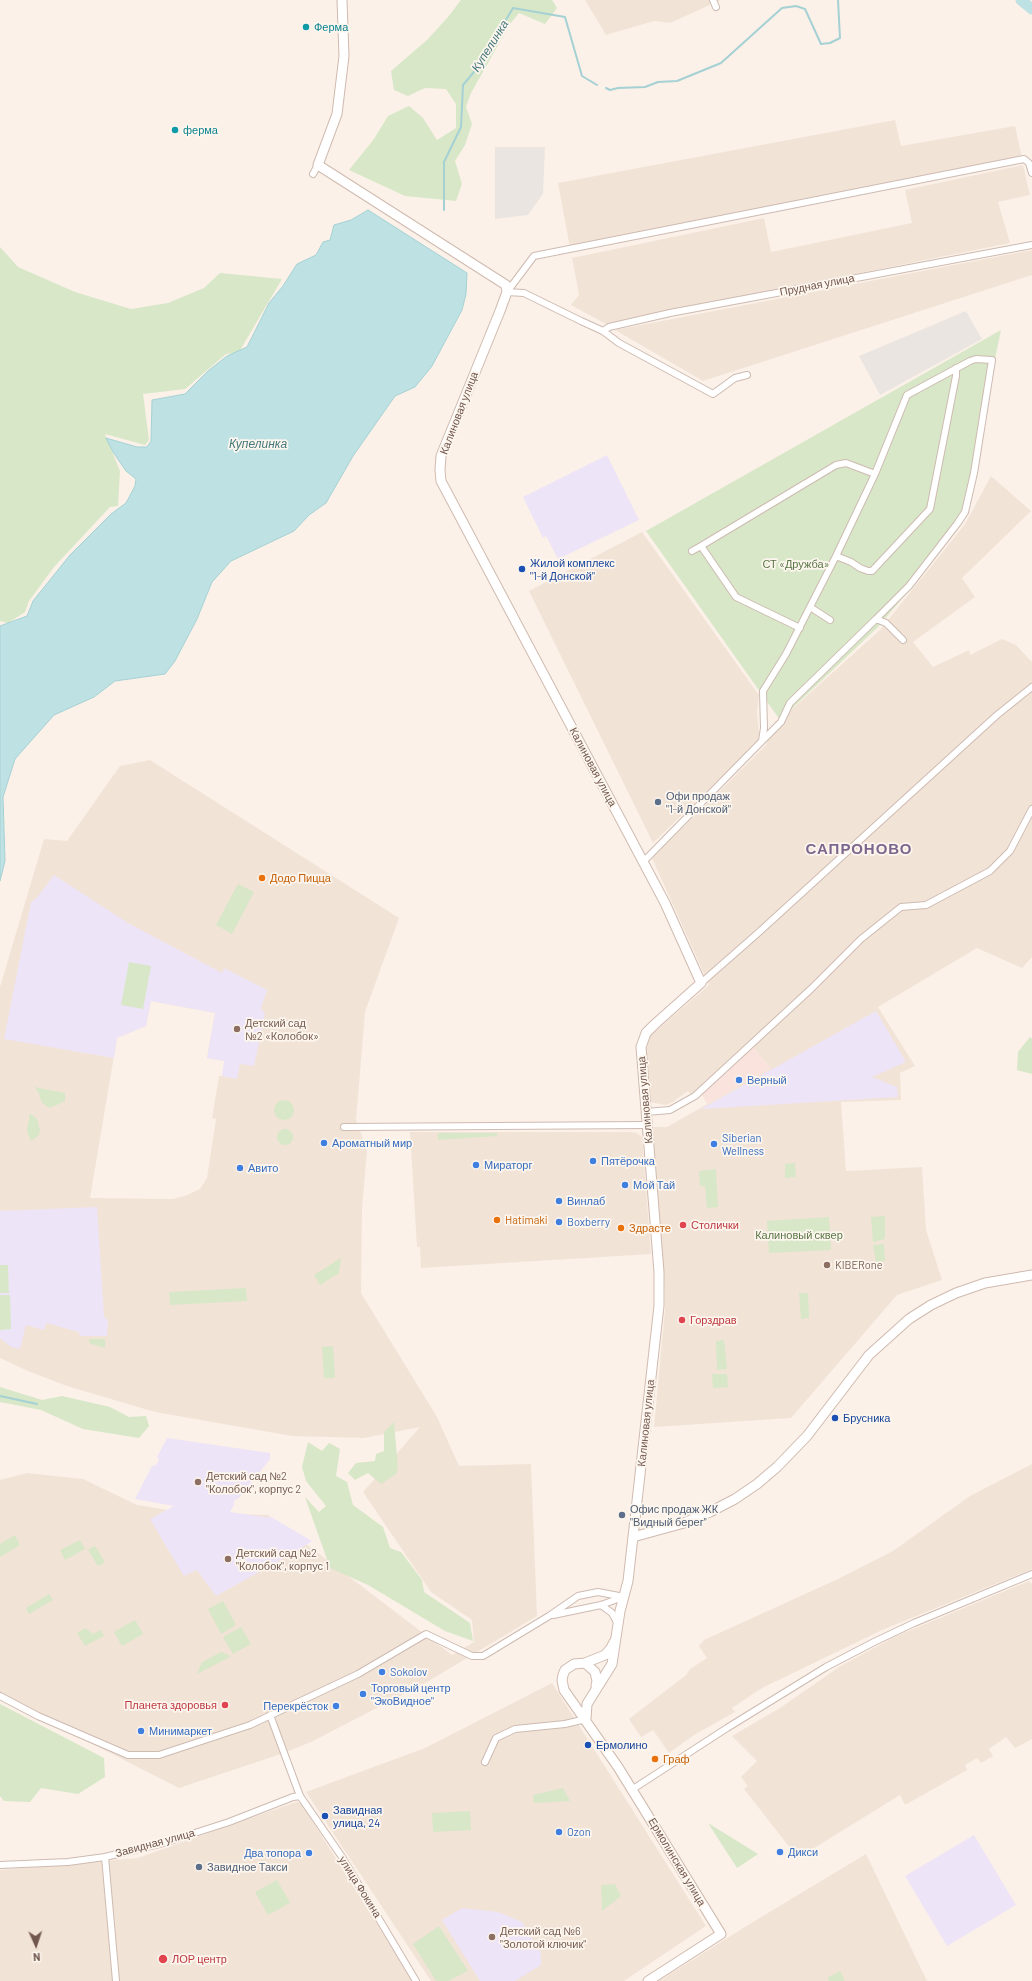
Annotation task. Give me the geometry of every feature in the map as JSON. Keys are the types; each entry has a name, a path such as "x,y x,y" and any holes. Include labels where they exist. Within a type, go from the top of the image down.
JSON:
{"street":[{"path":"312,174 318,165 337,114 344,56 342,0"},
{"path":"713,0 716,7"},
{"path":"507,292 534,256 1024,159 1030,163 1032,173"},
{"path":"318,165 502,282 507,292"},
{"name":"Прудная улица","path":"603,331 609,327 670,313 1032,245"},
{"path":"507,292 524,293 603,331 619,343 713,394 735,378 747,375"},
{"name":"Калиновая улица","path":"507,292 441,456 441,481 665,903 701,983 655,1024 643,1040 640,1054 659,1272 659,1298 628,1581 618,1624 612,1664 587,1704 585,1711 586,1719"},
{"path":"643,862 781,722 790,704 888,606 899,598 923,570 957,524 968,502 985,410 992,360 976,359 956,368 907,396 875,474 836,556 786,654 763,691 764,728 762,741"},
{"path":"836,556 868,571 872,571 930,509 955,383 956,368"},
{"path":"692,551 836,465 846,463 875,474"},
{"path":"700,546 736,597 800,628"},
{"path":"810,607 830,620"},
{"path":"876,619 886,623 902,640"},
{"path":"701,983 758,933 996,715 1032,687"},
{"path":"646,1112 670,1110 695,1096 812,988 860,939 901,907 926,905 990,871 1010,851 1032,809"},
{"path":"344,1127 647,1125"},
{"path":"633,1537 684,1523 710,1512 757,1484 777,1467 806,1436 869,1355 909,1319 931,1305 956,1293 985,1283 1032,1275"},
{"path":"633,1790 727,1728 826,1667 914,1623 1032,1574"},
{"path":"0,1696 38,1716 128,1755 159,1755 250,1725 358,1674 426,1634 472,1656 483,1656 549,1616 578,1596 598,1592 624,1597"},
{"path":"549,1616 601,1605 624,1597"},
{"path":"601,1605 612,1613 618,1624"},
{"path":"584,1664 595,1672 598,1681 595,1689 584,1698 572,1697 564,1690 562,1680 565,1670 574,1664 584,1664 605,1655 611,1648 616,1637"},
{"name":"Ермолинская улица","path":"568,1694 633,1790 721,1934 648,1981"},
{"name":"улица Фокина","path":"270,1715 300,1796 342,1857 416,1981"},
{"path":"485,1762 496,1738 515,1729 565,1724 586,1719"},
{"name":"Завидная улица","path":"116,1981 106,1856 167,1842 230,1822 293,1797 300,1796"},
{"path":"0,1865 68,1862 106,1856"}],"shaded area":[{"path":"585,0 721,0 670,23 654,21 606,35"},
{"path":"895,120 901,146 1015,126 1022,158 570,248 558,183"},
{"path":"495,147 545,147 543,194 528,215 495,219"},
{"path":"1023,165 1030,195 998,202 1010,243 606,324 571,305 579,295 572,258 764,218 771,252 912,223 905,190"},
{"path":"1032,250 1032,275 703,381 615,330"},
{"path":"966,311 982,339 880,395 859,356"},
{"path":"607,455 639,520 558,559 546,536 543,538 523,497"},
{"path":"991,476 1031,511 962,578 975,597 913,642 933,667 969,650 970,655 1002,639 1016,645 1032,662 1032,957 1022,968 977,948 878,1007 915,1066 900,1073 901,1100 841,1102 846,1171 922,1167 926,1230 942,1280 897,1295 791,1418 654,1427 665,1310 665,1290 653,1127 667,1127 771,1068 748,1042 691,1095 688,1091 666,1105 649,1102 646,1047 651,1035 709,985 652,858 766,745 775,721 780,720 880,630 965,524"},
{"name":"Жилой комплекс \"1-й Донской\"","path":"642,532 759,695 757,714 760,740 653,843 529,591"},
{"path":"150,760 399,918 365,1012 356,1120 367,1150 362,1209 361,1293 437,1417 459,1466 531,1464 537,1616 427,1682 311,1742 281,1754 179,1788 0,1697 0,1480 27,1473 83,1479 137,1505 180,1512 268,1515 452,1655 474,1642 472,1620 431,1592 363,1492 420,1427 364,1438 292,1436 155,1412 67,1386 0,1358 0,987 44,839 67,841 120,766","holes":["151,1001 215,1013 207,1058 225,1061 222,1076 219,1076 212,1118 216,1119 207,1178 200,1189 185,1196 172,1199 90,1198 117,1038 146,1026"]},
{"path":"54,875 128,923 222,973 224,968 267,990 261,1008 265,1014 254,1066 240,1064 237,1079 222,1076 224,1061 207,1058 215,1013 151,1001 146,1026 117,1038 114,1058 4,1039 31,902 36,899"},
{"path":"876,1011 906,1062 872,1077 897,1087 898,1097 701,1109"},
{"path":"752,1046 771,1068 707,1104 701,1093"},
{"path":"410,1132 637,1133 642,1137 651,1254 421,1268 420,1247 417,1247"},
{"path":"97,1207 104,1317 108,1320 107,1336 80,1336 79,1332 46,1323 44,1330 26,1325 20,1349 11,1347 0,1338 0,1211"},
{"path":"167,1438 270,1453 270,1459 239,1498 234,1501 234,1505 230,1512 273,1518 312,1541 216,1596 197,1570 184,1576 150,1519 174,1506 135,1499 152,1466 156,1465 159,1459 157,1457"},
{"path":"1032,1464 1032,1569 882,1630 762,1688 732,1708 735,1712 694,1735 669,1753 653,1730 641,1737 629,1719 686,1675 690,1669 707,1658 699,1646 704,1640 838,1579 893,1551 970,1496"},
{"path":"1029,1581 1032,1584 1032,1739 1015,1748 1006,1737 989,1749 993,1756 981,1763 977,1758 965,1765 967,1770 905,1805 900,1795 798,1858 744,1789 748,1786 741,1777 757,1761 732,1736 780,1708 839,1667 894,1637"},
{"path":"552,1683 706,1926 624,1981 431,1981 306,1792 425,1748"},
{"path":"296,1802 301,1803 413,1981 0,1981 0,1870 138,1858"},
{"path":"974,1835 1016,1905 947,1946 905,1876"},
{"path":"866,1854 927,1981 659,1981 748,1925"},
{"name":"Детский сад №6 \"Золотой ключик\"","path":"462,1908 498,1912 522,1922 541,1953 541,1965 515,1981 480,1981 442,1920"}],"green space":[{"path":"461,0 552,0 557,8 545,24 519,13 510,24 471,93 466,107 472,124 465,145 455,161 462,184 456,201 405,196 349,170 374,139 388,116 409,106 423,118 437,140 456,128 456,104 446,89 425,88 408,96 394,90 391,71 427,40"},
{"path":"0,247 18,267 75,292 131,309 168,303 204,288 220,273 282,279 239,352 226,354 185,389 143,394 149,440 145,445 105,434 120,471 118,506 110,507 54,567 29,601 25,612 8,623 0,621"},
{"name":"СТ «Дружба»","path":"1001,330 963,510 916,582 878,627 780,720 646,531"},
{"path":"238,884 254,892 232,934 216,925"},
{"path":"129,962 151,966 143,1009 121,1005"},
{"path":"1030,1037 1032,1039 1032,1074 1017,1070 1018,1052"},
{"path":"34,1087 65,1093 65,1101 50,1108 42,1103 38,1091"},
{"path":"284,1100 291,1103 294,1110 291,1117 284,1120 277,1117 274,1110 277,1103"},
{"path":"30,1113 37,1119 40,1130 39,1135 31,1141 27,1131"},
{"path":"285,1129 292,1134 293,1137 288,1144 285,1145 278,1140 277,1137 282,1130"},
{"path":"438,1133 497,1133 497,1136 438,1140"},
{"path":"795,1163 796,1177 785,1178 785,1164"},
{"path":"716,1169 718,1207 707,1208 705,1186 700,1186 699,1171"},
{"path":"885,1216 885,1239 873,1242 871,1217"},
{"name":"Калиновый сквер","path":"829,1217 831,1250 769,1253 767,1221"},
{"path":"884,1244 885,1261 876,1262 873,1245"},
{"path":"341,1258 339,1273 320,1285 314,1275"},
{"path":"0,1265 8,1265 9,1293 0,1293"},
{"path":"246,1288 247,1301 170,1305 169,1292"},
{"path":"799,1293 808,1293 809,1318 801,1319"},
{"path":"0,1295 10,1295 11,1329 0,1330"},
{"path":"90,1339 105,1339 105,1348 89,1343"},
{"path":"724,1340 727,1369 717,1370 716,1341"},
{"path":"333,1346 335,1378 324,1378 322,1347"},
{"path":"712,1374 727,1374 728,1387 713,1388"},
{"path":"0,1387 42,1400 62,1396 110,1407 129,1417 146,1416 149,1426 139,1438 83,1429 41,1410 0,1402"},
{"path":"394,1422 398,1468 396,1474 381,1484 368,1473 355,1480 348,1473 356,1463 375,1461 376,1454 384,1451 384,1432"},
{"path":"308,1442 322,1451 329,1443 340,1449 336,1476 347,1482 353,1505 383,1527 390,1548 401,1552 422,1580 424,1592 470,1623 473,1641 445,1631 368,1585 330,1568 305,1497 319,1512 326,1506 306,1481 302,1467"},
{"path":"15,1535 20,1545 0,1557 0,1544"},
{"path":"80,1540 85,1549 65,1560 60,1550"},
{"path":"95,1546 105,1562 98,1566 88,1550"},
{"path":"49,1594 53,1600 29,1614 26,1608"},
{"path":"223,1601 236,1625 221,1634 208,1609"},
{"path":"135,1620 143,1634 122,1646 114,1632"},
{"path":"241,1627 251,1644 233,1654 223,1637"},
{"path":"85,1628 93,1634 101,1630 104,1636 85,1646 77,1633"},
{"path":"221,1652 229,1655 230,1657 197,1674 202,1662"},
{"path":"0,1704 104,1758 105,1777 78,1794 41,1788 30,1802 4,1801 0,1796"},
{"path":"563,1788 570,1801 534,1803 533,1795"},
{"path":"470,1811 471,1830 433,1832 432,1813"},
{"path":"708,1823 758,1854 737,1868"},
{"path":"277,1880 290,1903 268,1915 255,1892"},
{"path":"615,1884 621,1896 602,1911 601,1885"},
{"path":"439,1926 468,1971 448,1981 436,1981 413,1944"},
{"path":"840,1971 845,1981 829,1981 827,1978"}],"water":[{"name":"Купелинка","path":"368,210 467,273 466,294 462,310 432,366 415,387 395,396 353,456 326,503 309,515 294,531 231,561 212,582 197,619 175,661 165,674 115,681 94,697 54,715 15,759 3,797 5,861 0,881 0,626 27,616 33,601 70,555 111,514 126,503 135,486 136,479 126,471 113,452 106,438 137,447 147,447 151,441 152,400 185,394 208,371 227,356 247,347 269,303 283,286 297,264 316,255 323,242 330,240 334,225 351,220"}],"waterway":[{"name":"Купелинка","path":"606,88 610,90 618,88 645,87 658,82 677,81 721,63 782,8 796,6 805,9 821,44 830,43 840,38 838,0"},
{"path":"1021,0 1032,9"},
{"name":"Купелинка","path":"444,210 444,162 461,127 463,85 478,67 513,8 565,17 582,76 597,85"},
{"path":"0,1396 37,1404"}],"place":[{"name":"Ферма","path":"306,27"},
{"name":"ферма","path":"175,130"},
{"name":"Жилой комплекс \"1-й Донской\"","path":"522,569"},
{"name":"Офи продаж \"1-й Донской\"","path":"658,802"},
{"name":"Додо Пицца","path":"262,878"},
{"name":"Детский сад №2 «Колобок»","path":"237,1029"},
{"name":"Верный","path":"739,1080"},
{"name":"Ароматный мир","path":"324,1143"},
{"name":"Siberian Wellness","path":"714,1144"},
{"name":"Пятёрочка","path":"593,1161"},
{"name":"Мираторг","path":"476,1165"},
{"name":"Авито","path":"240,1168"},
{"name":"Мой Тай","path":"625,1185"},
{"name":"Винлаб","path":"559,1201"},
{"name":"Hatimaki","path":"497,1220"},
{"name":"Boxberry","path":"559,1222"},
{"name":"Столички","path":"683,1225"},
{"name":"Здрасте","path":"621,1228"},
{"name":"KIBERone","path":"827,1265"},
{"name":"Горздрав","path":"682,1320"},
{"name":"Брусника","path":"835,1418"},
{"name":"Детский сад №2 \"Колобок\", корпус 2","path":"198,1482"},
{"name":"Офис продаж ЖК \"Видный берег\"","path":"622,1515"},
{"name":"Детский сад №2 \"Колобок\", корпус 1","path":"228,1559"},
{"name":"Sokolov","path":"382,1672"},
{"name":"Торговый центр \"ЭкоВидное\"","path":"363,1694"},
{"name":"Планета здоровья","path":"225,1705"},
{"name":"Перекрёсток","path":"336,1706"},
{"name":"Минимаркет","path":"141,1731"},
{"name":"Ермолино","path":"588,1745"},
{"name":"Граф","path":"655,1759"},
{"name":"Завидная улица, 24","path":"325,1816"},
{"name":"Ozon","path":"559,1832"},
{"name":"Дикси","path":"780,1852"},
{"name":"Два топора","path":"309,1853"},
{"name":"Завидное Такси","path":"199,1867"},
{"name":"Детский сад №6 \"Золотой ключик\"","path":"492,1937"},
{"name":"ЛОР центр","path":"163,1959"}],"district":[{"name":"САПРОНОВО","path":"859,849"}]}
